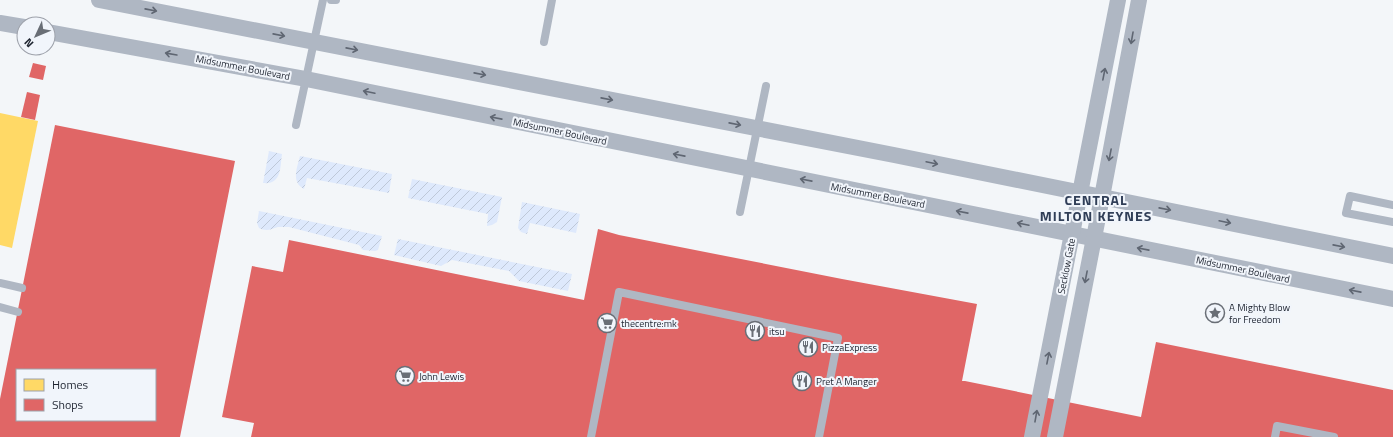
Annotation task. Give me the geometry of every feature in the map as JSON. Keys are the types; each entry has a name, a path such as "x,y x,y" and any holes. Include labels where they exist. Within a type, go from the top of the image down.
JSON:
{"street":[{"path":"99,0 134,3 314,42 757,128 1393,256"},
{"name":"Secklow Gate","path":"1032,437 1097,113 1118,0"},
{"path":"1055,437 1139,0"},
{"path":"0,23 16,26"},
{"name":"Midsummer Boulevard","path":"56,33 306,80 1393,299"}],"lane":[{"path":"296,125 323,0"},
{"path":"544,42 552,0"},
{"path":"740,212 766,86"},
{"path":"1393,205 1350,196 1346,213 1393,222"},
{"path":"0,283 22,288"},
{"path":"591,437 619,292 838,338 819,437"},
{"path":"0,307 18,312"},
{"path":"1275,437 1277,426 1334,437"}],"shaded area":[{"path":"269,151 282,154 280,169 277,178 274,181 263,183"},
{"path":"300,156 392,174 389,193 307,178 304,189 297,183 296,179"},
{"path":"412,179 502,197 497,222 487,226 488,214 408,198"},
{"path":"522,202 580,214 576,233 530,223 527,234 521,232 518,228"},
{"path":"259,211 382,236 378,250 363,250 359,245 289,227 278,227 267,230 259,228 257,223"},
{"path":"398,239 572,274 568,291 519,281 509,271 452,260 441,266 394,255"}],"building: Homes":[{"path":"0,113 38,121 12,248 0,245"}],"building: Shops":[{"path":"33,63 46,66 43,80 29,77"},
{"path":"27,92 40,95 35,120 21,117"},
{"path":"55,125 235,161 180,437 0,437 0,399"},
{"name":"thecentre:mk","path":"598,229 619,235 977,304 962,381 1141,417 1156,342 1393,390 1393,437 251,437 254,423 222,417 252,266 283,272 289,240 584,300"}],"place":[{"name":"A Mighty Blow for Freedom","path":"1215,313"},
{"name":"thecentre:mk","path":"607,323"},
{"name":"itsu","path":"755,331"},
{"name":"PizzaExpress","path":"808,347"},
{"name":"John Lewis","path":"405,376"},
{"name":"Pret A Manger","path":"802,381"}],"district":[{"name":"CENTRAL MILTON KEYNES","path":"1096,208"}]}
